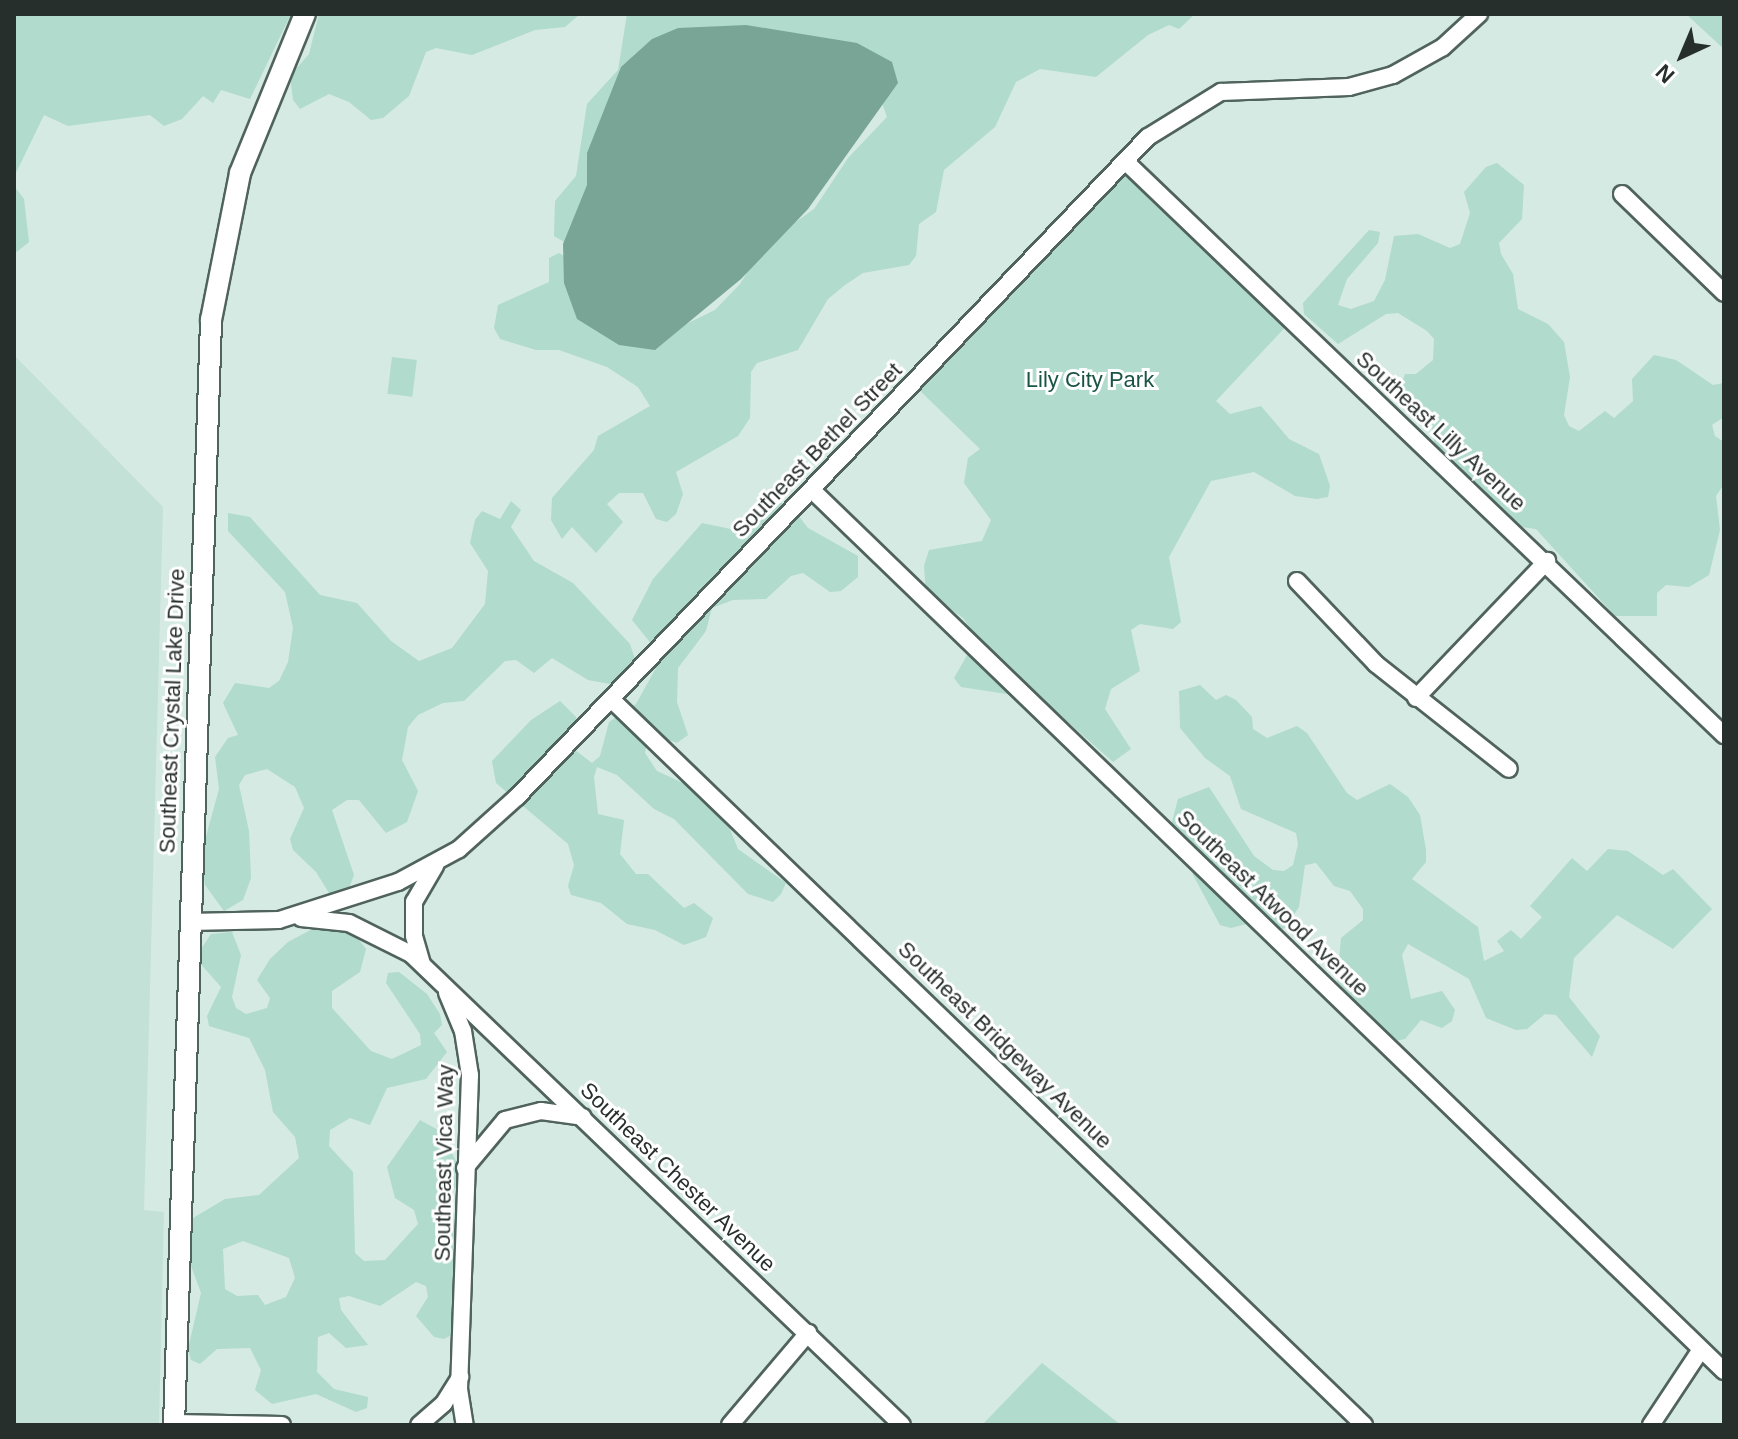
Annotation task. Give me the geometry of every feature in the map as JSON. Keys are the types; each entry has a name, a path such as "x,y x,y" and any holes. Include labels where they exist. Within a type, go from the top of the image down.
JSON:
{"street":[{"name":"Southeast Crystal Lake Drive","path":"174,1424 211,320 240,173 265,102 305,14"},
{"name":"Southeast Bethel Street","path":"190,922 279,920 353,899 436,864 517,797 1148,137 1221,92 1372,82 1421,62 1479,14"},
{"name":"Southeast Lilly Avenue","path":"1125,161 1547,561 1724,735"},
{"path":"1622,194 1724,293"},
{"name":"Southeast Atwood Avenue","path":"812,490 1724,1371"},
{"path":"1416,698 1547,561"},
{"path":"1297,581 1376,664 1509,769"},
{"name":"Southeast Bridgeway Avenue","path":"611,699 1364,1425"},
{"path":"421,963 414,902 436,864"},
{"name":"Southeast Chester Avenue","path":"279,920 349,923 391,941 421,963 902,1425"},
{"name":"Southeast Vica Way","path":"421,963 446,991 466,1042 470,1075 464,1170 461,1376 465,1425"},
{"path":"464,1170 505,1120 541,1111 583,1117"},
{"path":"730,1425 808,1333"},
{"path":"1651,1425 1700,1351"},
{"path":"419,1425 444,1403 461,1376"},
{"path":"174,1424 282,1425"}],"shaded area":[{"path":"746,25 857,43 892,62 898,83 808,209 741,279 655,350 619,345 577,319 564,283 563,244 587,185 587,153 621,67 652,39 678,28"},
{"path":"14,355 163,507 144,1210 164,1212 159,1425 14,1425"}],"green space":[{"path":"14,14 291,14 250,99 221,90 213,103 203,96 182,119 164,126 150,115 68,126 44,115 14,177"},
{"path":"319,14 580,14 565,27 535,30 472,55 436,48 426,52 409,96 383,118 371,120 349,102 329,94 300,109 293,100 290,76 309,54"},
{"path":"627,14 1195,14 1179,29 1169,25 1148,35 1096,77 1040,69 1016,82 995,127 944,170 936,212 919,224 916,256 909,265 863,273 828,299 798,350 757,363 751,372 750,418 738,436 676,472 683,494 676,514 667,522 656,519 643,493 619,493 607,504 623,522 596,553 572,527 562,539 551,520 552,498 594,450 598,436 650,406 638,387 607,367 559,350 536,350 500,339 494,328 498,305 549,282 549,258 559,253 684,325 715,310 740,284 766,243 814,209 848,158 887,117 879,95 606,154 566,243 554,236 555,201 576,176 587,104 618,70"},
{"path":"1686,14 1724,14 1724,49"},
{"name":"Lily City Park","path":"1125,161 1292,320 1216,401 1230,414 1261,406 1289,439 1319,454 1330,486 1328,497 1317,499 1295,496 1254,472 1211,481 1169,557 1181,622 1173,629 1140,624 1131,630 1140,671 1111,689 1105,709 1131,749 1113,762 1069,723 1046,717 1019,696 961,687 954,678 977,638 963,618 926,592 924,566 929,550 982,541 991,520 964,483 968,458 980,449 912,383"},
{"path":"1497,163 1524,185 1522,219 1499,243 1501,254 1513,274 1518,309 1548,324 1564,342 1570,377 1564,415 1569,426 1579,431 1605,411 1614,418 1633,401 1632,379 1654,355 1676,360 1713,385 1724,383 1724,417 1712,425 1715,436 1724,442 1724,484 1716,496 1720,530 1709,575 1689,587 1666,585 1657,593 1657,616 1615,616 1536,529 1514,526 1496,514 1487,495 1439,468 1431,424 1397,396 1405,374 1416,374 1433,360 1434,339 1427,331 1398,313 1386,314 1338,344 1304,314 1303,303 1369,230 1380,232 1378,243 1347,279 1338,305 1351,309 1374,301 1385,280 1394,236 1418,234 1450,248 1460,244 1470,213 1464,192 1486,167"},
{"path":"14,186 24,199 29,242 14,254"},
{"path":"392,357 417,360 412,397 387,394"},
{"path":"773,498 794,510 808,528 858,556 858,577 841,591 830,592 803,573 791,576 766,599 733,600 712,608 706,631 678,668 677,702 688,735 677,743 657,736 647,742 645,753 657,771 700,791 725,817 738,849 786,883 781,894 773,902 748,894 674,819 654,809 617,775 597,767 594,777 598,814 624,820 620,854 636,874 648,874 684,908 694,903 713,918 706,937 684,945 655,930 627,924 601,903 571,895 568,886 574,865 568,844 496,783 492,761 531,720 560,701 576,717 575,750 592,763 600,756 609,722 636,704 657,666 653,646 632,620 653,579 702,523 745,532"},
{"path":"511,501 521,510 511,527 534,561 573,583 630,644 638,668 621,683 610,684 588,680 552,658 534,673 516,660 505,661 464,701 443,703 418,715 408,727 402,760 418,791 407,822 386,833 359,800 347,800 332,810 354,875 346,896 334,901 316,872 293,850 290,839 304,808 295,787 267,769 245,775 239,785 249,831 251,878 243,900 224,911 205,885 201,855 219,789 215,757 228,738 238,735 223,703 235,683 269,688 279,681 288,662 293,628 285,592 228,531 228,513 250,517 320,595 357,603 391,641 419,661 452,648 485,604 488,571 470,543 475,520 482,511 500,519"},
{"path":"1200,685 1216,700 1226,695 1236,700 1252,717 1253,729 1267,738 1297,726 1307,733 1347,793 1357,800 1390,784 1408,797 1420,815 1426,850 1426,862 1412,879 1478,927 1484,961 1504,951 1497,941 1511,930 1521,939 1542,917 1530,906 1572,858 1587,871 1608,849 1628,851 1663,875 1673,869 1712,909 1673,949 1617,915 1574,958 1569,997 1600,1036 1592,1057 1556,1015 1545,1014 1527,1029 1516,1030 1486,1018 1469,979 1408,944 1402,955 1411,999 1442,991 1455,1010 1452,1021 1442,1028 1421,1020 1405,1039 1395,1041 1337,982 1341,938 1363,920 1363,909 1350,891 1334,886 1316,863 1305,865 1299,907 1285,928 1275,933 1254,922 1231,928 1220,925 1193,875 1191,853 1170,829 1178,799 1209,787 1254,856 1273,870 1284,871 1293,865 1298,844 1296,833 1241,809 1230,776 1205,758 1180,728 1179,691"},
{"path":"318,926 351,930 366,949 360,972 332,991 332,1008 371,1051 392,1059 421,1045 420,1034 386,983 388,973 399,972 427,994 440,1014 442,1025 434,1033 447,1052 426,1079 387,1088 370,1125 350,1118 330,1130 329,1146 353,1172 355,1253 364,1261 385,1260 418,1224 414,1210 395,1198 387,1167 420,1120 440,1131 464,1176 445,1203 460,1219 460,1287 472,1307 465,1328 444,1339 434,1337 416,1316 428,1297 426,1286 416,1282 380,1306 349,1296 339,1298 341,1310 368,1345 346,1348 329,1333 318,1337 317,1372 334,1389 368,1397 367,1408 356,1412 316,1394 272,1404 255,1390 261,1370 250,1348 217,1349 200,1364 191,1360 188,1349 201,1293 187,1255 188,1221 225,1199 259,1195 299,1158 295,1137 273,1112 265,1070 249,1038 209,1026 207,1016 221,987 199,962 199,952 211,934 232,932 241,955 232,997 236,1008 246,1014 267,1008 270,998 257,980 270,959 288,942","holes":["243,1241 289,1258 295,1278 286,1297 265,1305 258,1295 237,1296 225,1289 223,1249"]},
{"path":"1042,1363 1121,1425 982,1425"}]}
